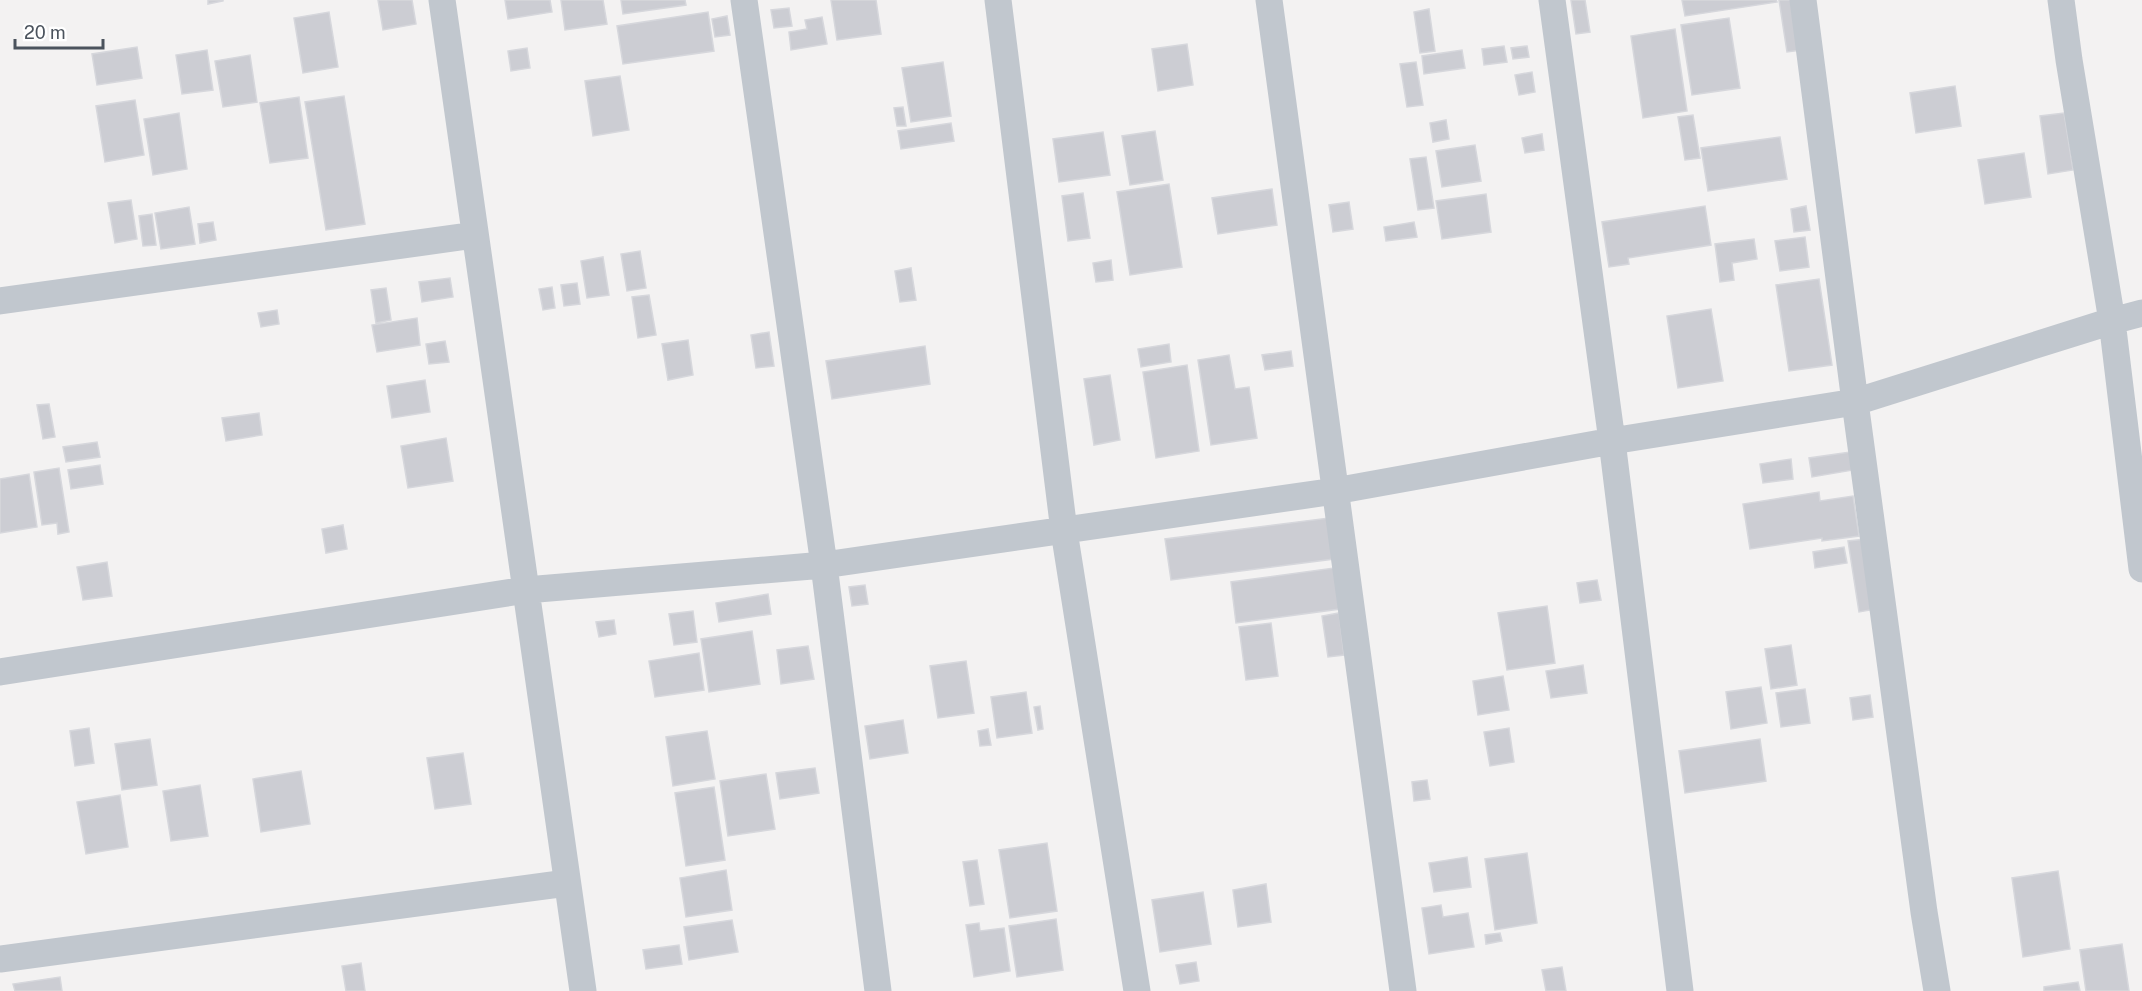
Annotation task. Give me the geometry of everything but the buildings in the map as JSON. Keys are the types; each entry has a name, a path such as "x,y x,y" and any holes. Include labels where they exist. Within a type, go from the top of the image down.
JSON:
{"street":[{"path":"442,0 583,991"},
{"path":"744,0 824,565 878,991"},
{"path":"998,0 1064,531 1137,991"},
{"path":"1269,0 1402,991"},
{"path":"1552,0 1612,441 1680,991"},
{"path":"1803,0 1855,402 1936,991"},
{"path":"2061,0 2138,501 2142,569"},
{"path":"0,302 475,235"},
{"path":"0,672 526,590 824,565 1335,491 1612,441 1855,402 2142,313"},
{"path":"0,959 567,883"}]}
